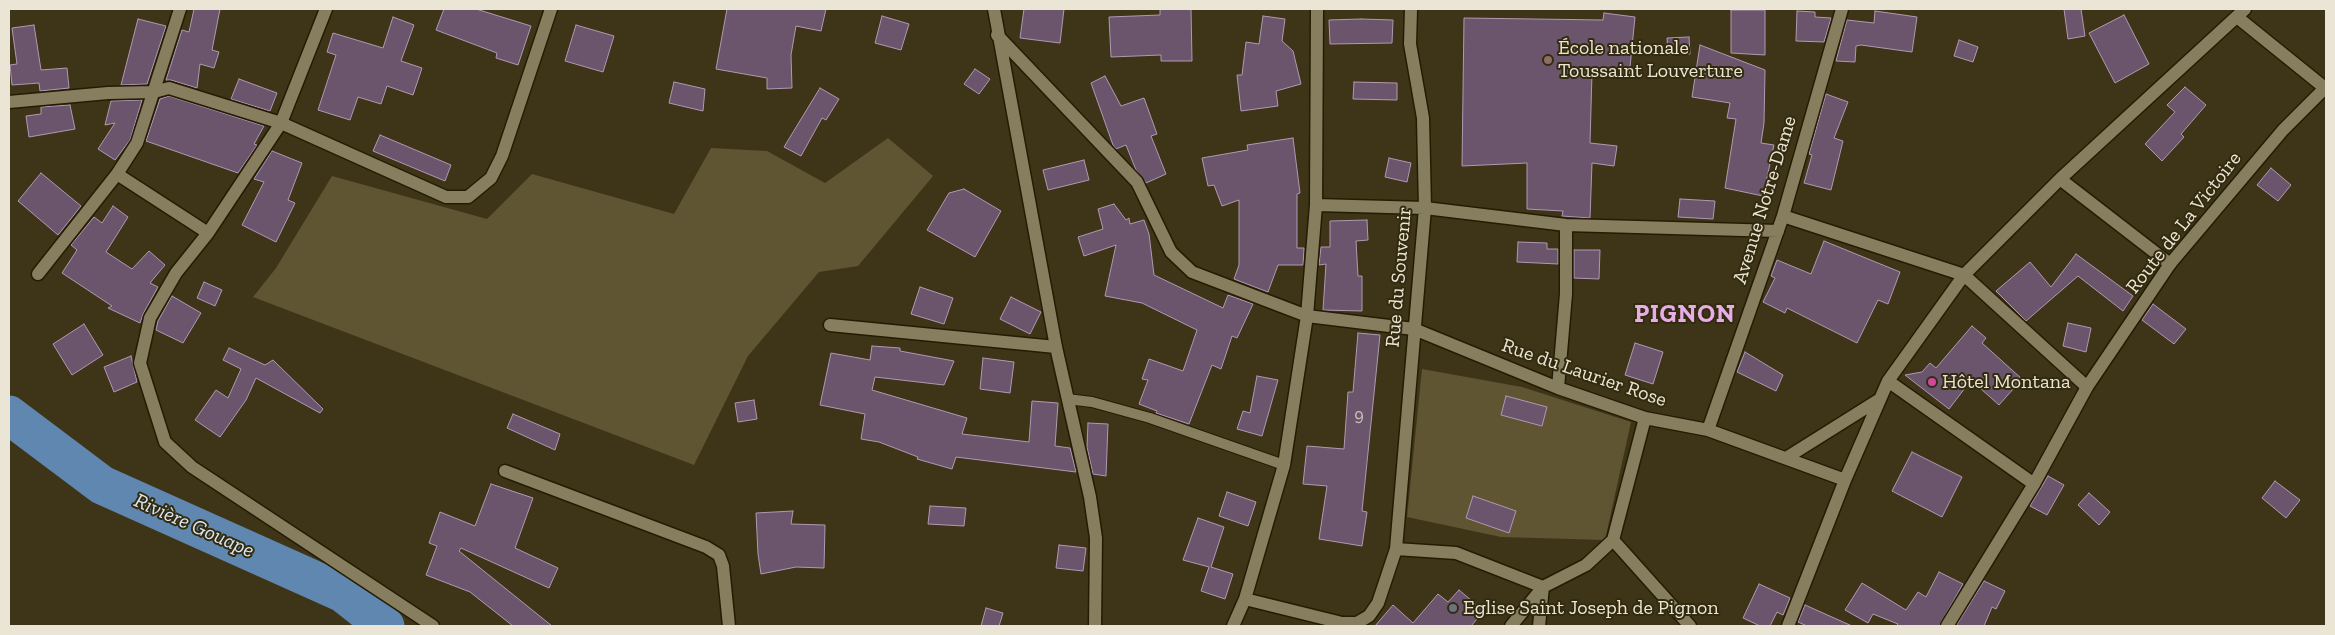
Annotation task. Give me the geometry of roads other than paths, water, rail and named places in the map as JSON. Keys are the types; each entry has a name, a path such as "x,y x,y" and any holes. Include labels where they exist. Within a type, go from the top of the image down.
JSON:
{"street":[{"path":"38,274 117,174 136,143 180,9"},
{"path":"326,9 281,123 208,233 176,273 150,318 140,363 165,442 192,467 433,626"},
{"path":"9,102 108,93 154,92 169,88 281,123 446,196 468,197 491,178 502,156 551,9"},
{"path":"994,9 997,35 1056,347 1090,497 1096,538 1095,626"},
{"path":"1233,626 1245,599 1284,465 1307,316 1316,205 1317,9"},
{"name":"Rue du Souvenir","path":"1245,599 1342,623 1356,623 1369,616 1378,603 1396,549 1425,208 1423,118 1410,44 1411,9"},
{"name":"Avenue Notre-Dame","path":"1708,430 1783,216 1842,9"},
{"path":"1788,626 1845,480 1888,380 1964,275 2060,179 2241,13 2325,88"},
{"name":"Rue du Laurier Rose","path":"997,35 1137,182 1171,252 1192,272 1307,316 1414,330 1558,388 1645,418 1708,430 1845,480"},
{"name":"Route de La Victoire","path":"1947,626 2034,484 2087,387 2170,264 2283,130 2325,88"},
{"path":"117,174 208,233"},
{"path":"2060,179 2170,264"},
{"path":"1316,205 1425,208 1566,225 1778,231"},
{"path":"1783,216 1964,275 2087,387"},
{"path":"1558,388 1566,294 1566,225"},
{"path":"830,325 1056,347"},
{"path":"1888,380 2034,484"},
{"path":"1786,458 1880,398"},
{"path":"1511,626 1543,587 1586,565 1613,540 1645,418"},
{"path":"505,471 706,547 719,555 723,566 728,626"},
{"path":"1613,540 1690,626"},
{"path":"1396,549 1456,553 1543,587"},
{"path":"1539,626 1543,587"}],"lane":[{"path":"1067,399 1092,402 1150,418 1284,465"}],"waterway":[{"name":"Rivière Gouape","path":"9,415 102,485 343,593 385,626"}],"place":[{"name":"École nationale Toussaint Louverture","path":"1548,60"},
{"name":"Hôtel Montana","path":"1932,382"},
{"name":"Eglise Saint Joseph de Pignon","path":"1453,608"}],"district":[{"name":"PIGNON","path":"1685,315"}]}
